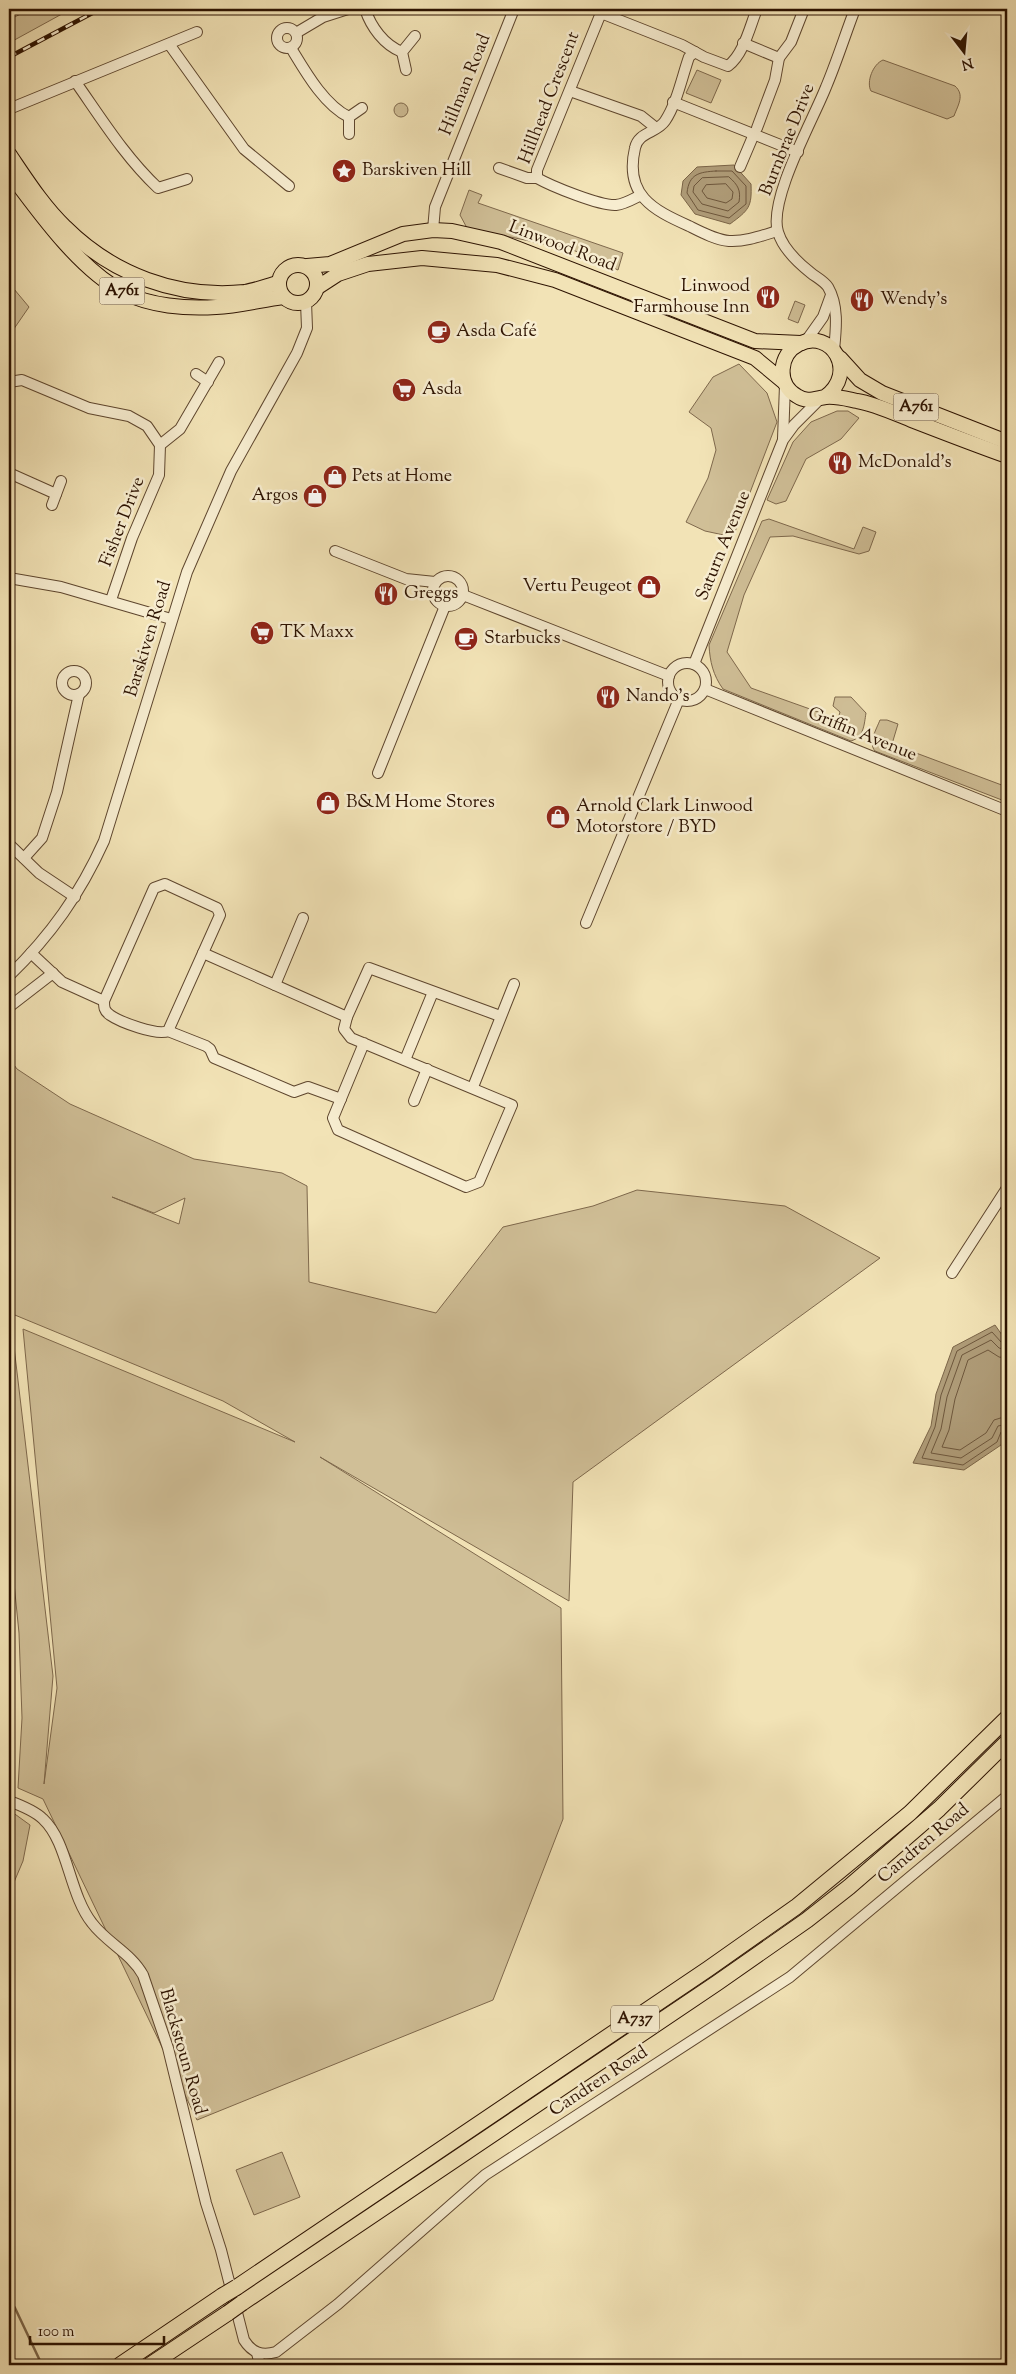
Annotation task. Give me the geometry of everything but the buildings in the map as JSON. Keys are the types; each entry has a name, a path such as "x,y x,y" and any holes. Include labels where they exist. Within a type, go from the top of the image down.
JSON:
{"highway":[{"name":"A737","path":"120,2365 789,1912 910,1812 1007,1718"},
{"name":"A737","path":"150,2365 717,1983 807,1920 919,1827 1007,1742"}],"main road":[{"name":"A761","path":"9,154 28,182 64,227 99,255 131,275 168,286 204,292 281,290"},
{"name":"A761","path":"9,172 53,231 90,268 123,292 165,306 216,307 281,290"},
{"name":"Linwood Road","path":"307,266 330,264 403,234 433,230 452,231 501,242 755,342 804,342"},
{"name":"Linwood Road","path":"318,287 338,274 368,264 422,258 497,265 555,280 755,358 785,383"},
{"path":"281,290 283,271 291,265 307,266 317,276 318,287 312,298 306,302"},
{"name":"A761","path":"281,290 293,303 306,302"},
{"path":"804,342 820,342 835,352 841,372 839,382 833,391 823,398 806,400 797,396 785,383 783,363 786,355 804,342"},
{"name":"A761","path":"835,352 860,380 871,387 1007,442"},
{"name":"A761","path":"823,398 866,402 1007,456"}],"street":[{"path":"296,33 323,17 348,9"},
{"path":"366,9 374,27 384,40 391,47 402,52"},
{"name":"Hillman Road","path":"433,230 434,207 514,9"},
{"path":"757,9 743,43 728,66 695,52 689,57 664,123 641,137 635,146 632,166 641,195 649,206 664,215 727,241 746,240 777,232 782,245 800,265 827,286 832,295 836,317 835,352"},
{"path":"740,167 775,80 779,58 790,42 804,9"},
{"name":"Burnbrae Drive","path":"777,232 775,216 786,179 826,88 855,9"},
{"name":"Hillhead Crescent","path":"537,178 537,170 601,13 695,52"},
{"path":"296,33 287,28 278,33 277,40 280,46 291,48 322,93 338,110 349,117"},
{"path":"9,110 197,32"},
{"path":"291,48 297,42 296,33"},
{"path":"402,52 415,36"},
{"path":"743,43 779,58"},
{"path":"169,44 244,149 289,186"},
{"path":"402,52 406,70"},
{"path":"75,82 114,137 143,174 158,188 187,179"},
{"path":"570,91 641,116 656,128"},
{"path":"673,102 755,131 798,152"},
{"path":"349,117 362,108"},
{"path":"349,117 349,134"},
{"name":"Hillhead Crescent","path":"499,168 527,178 537,178 614,205 628,202 641,195"},
{"path":"804,342 823,317 832,295"},
{"name":"Barskiven Road","path":"9,976 58,923 89,874 104,841 171,619 204,530 231,471 297,353 307,328 306,302"},
{"path":"9,382 22,380 89,408 129,416 147,426 160,445 180,429 219,362"},
{"path":"196,374 208,382"},
{"name":"Saturn Avenue","path":"783,440 785,383"},
{"name":"Saturn Avenue","path":"694,664 783,440 794,425 823,398"},
{"name":"Fisher Drive","path":"111,600 132,538 159,475 160,445"},
{"path":"9,473 56,494"},
{"path":"52,505 61,480"},
{"path":"335,551 406,580 435,582"},
{"path":"442,576 453,576 462,586 463,596 457,603 444,606 433,597 435,582 442,576"},
{"path":"9,578 61,587 171,619"},
{"path":"463,596 669,676"},
{"path":"378,773 444,606"},
{"path":"681,664 694,664 702,670 705,676 705,689 695,699 687,701 679,699 670,690 669,676 681,664"},
{"name":"Griffin Avenue","path":"705,689 1007,811"},
{"path":"24,858 42,838 56,792 79,694"},
{"path":"586,923 679,699"},
{"path":"9,844 40,873 75,897"},
{"path":"168,1031 220,915 217,908 165,884 154,888 104,1001 104,1009 109,1015 150,1031 164,1033 168,1031 206,1046 210,1049 214,1058 294,1092 308,1087 341,1099"},
{"path":"275,985 303,918"},
{"path":"31,953 62,982 104,1001"},
{"path":"203,953 347,1016"},
{"path":"364,1043 332,1118 338,1130 466,1187 479,1182 512,1105 474,1087 427,1070 364,1043 351,1038 344,1028 347,1016 369,968 500,1016"},
{"path":"9,1007 52,973"},
{"path":"474,1087 514,984"},
{"path":"404,1060 433,992"},
{"path":"414,1101 427,1070"},
{"path":"952,1273 1007,1188"},
{"name":"Candren Road","path":"257,2353 266,2355 276,2352 338,2304 485,2176 790,1977 1007,1796"},
{"name":"Blackstoun Road","path":"9,1801 42,1818 54,1832 80,1905 92,1923 137,1965 142,1975 168,2048 206,2203 221,2250 244,2340 249,2348 257,2353"},
{"path":"257,2353 260,2365"}],"shaded area":[{"path":"30,9 71,9 9,43 9,20"},
{"path":"883,60 955,86 960,93 960,97 954,116 947,119 871,91 869,83 871,74 876,65"},
{"path":"697,70 721,80 711,103 686,93"},
{"path":"398,103 404,103 408,110 404,117 398,117 394,113 394,107"},
{"path":"469,190 482,195 478,203 623,253 618,270 573,250 467,228 460,215"},
{"path":"9,283 29,307 9,336"},
{"path":"795,301 805,305 798,323 788,319"},
{"path":"739,364 767,393 777,422 733,537 705,531 686,522 708,478 716,450 711,428 689,412 713,377"},
{"path":"837,411 848,411 859,418 841,439 806,459 786,501 776,504 767,500 793,442 811,422"},
{"path":"769,519 854,549 863,527 876,532 869,551 859,554 793,536 770,537 744,595 727,652 751,688 838,719 840,712 833,706 835,697 851,697 866,713 861,734 851,741 723,689 714,673 709,645 762,521"},
{"path":"880,720 887,720 898,724 892,744 1007,787 1007,802 875,751 872,740"},
{"path":"9,1058 17,1069 70,1104 194,1159 282,1173 307,1186 309,1282 436,1313 503,1227 593,1206 637,1190 785,1206 880,1258 573,1482 569,1601 320,1457 561,1608 563,1819 493,2000 197,2120 43,1799 18,1788 22,1718 19,1633 9,1533","holes":["112,1197 154,1213 185,1198 179,1224","10,1313 223,1401 295,1442 23,1329 57,1688 44,1784 53,1676"]},
{"path":"12,1812 30,1825 23,1861 9,1894 9,1821"},
{"path":"282,2152 300,2197 254,2215 236,2170"}],"water":[{"path":"734,165 751,184 750,203 745,211 730,224 695,214 681,195 683,181 697,167"},
{"path":"995,1325 1007,1342 1007,1430 1001,1445 964,1470 913,1463 931,1426 936,1394 953,1347"}],"waterway":[{"path":"9,2299 42,2365"}],"railway":[{"path":"9,57 100,9"}],"place":[{"name":"Barskiven Hill","path":"344,171"},
{"name":"Linwood Farmhouse Inn","path":"768,297"},
{"name":"Wendy's","path":"862,300"},
{"name":"Asda Café","path":"439,332"},
{"name":"Asda","path":"404,390"},
{"name":"McDonald's","path":"840,463"},
{"name":"Pets at Home","path":"335,477"},
{"name":"Argos","path":"315,496"},
{"name":"Vertu Peugeot","path":"649,587"},
{"name":"Greggs","path":"386,594"},
{"name":"TK Maxx","path":"262,633"},
{"name":"Starbucks","path":"466,639"},
{"name":"Nando's","path":"608,697"},
{"name":"B&M Home Stores","path":"328,803"},
{"name":"Arnold Clark Linwood Motorstore / BYD","path":"558,817"}]}
